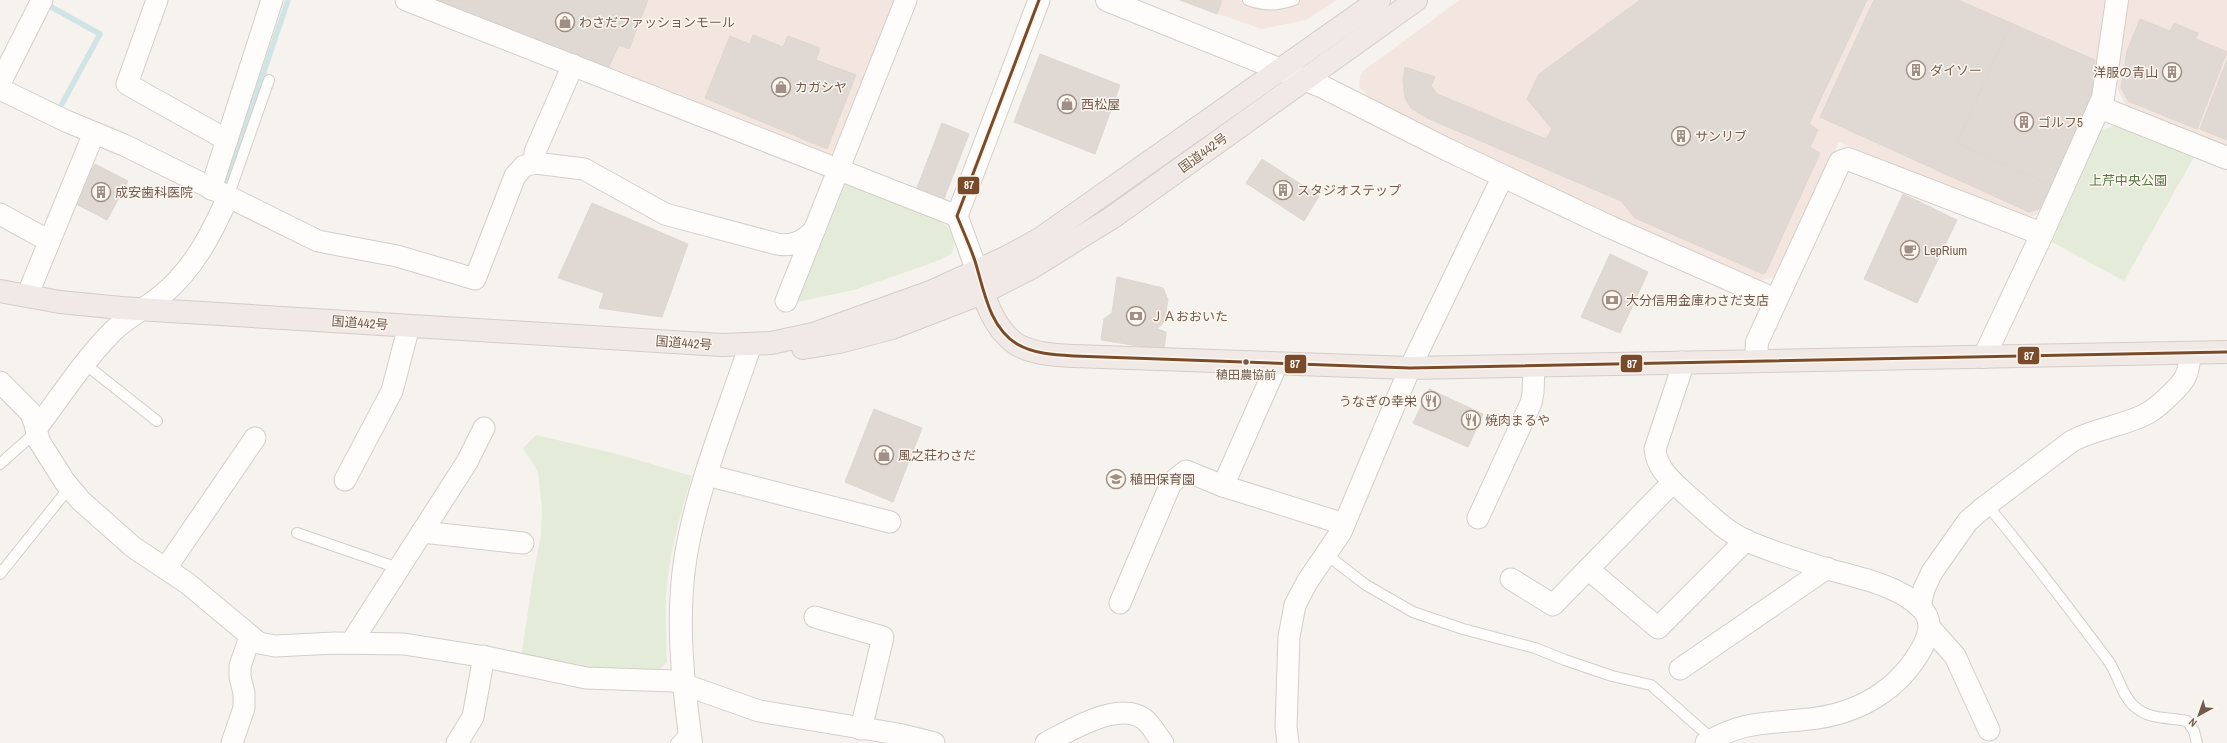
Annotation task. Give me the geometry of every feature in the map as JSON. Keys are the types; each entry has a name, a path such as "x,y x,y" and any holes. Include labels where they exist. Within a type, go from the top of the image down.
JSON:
{"highway":[{"name":"国道442号","path":"722,345 771,343 814,334 898,305 977,271 1040,239 1379,0"},
{"name":"国道442号","path":"0,291 89,305 142,310 722,345 749,349 782,350 863,337 920,318 982,293 1037,265 1113,217 1416,0"},
{"path":"977,271 982,293 991,312 1007,336 1017,344 1039,352 1074,356 1410,368 2227,352"}],"street":[{"path":"0,83 42,0"},
{"path":"157,0 127,84 227,140"},
{"path":"36,431 85,364 114,330 172,286 195,259 220,193 227,140 272,0"},
{"path":"406,0 957,216"},
{"path":"786,301 906,0"},
{"path":"977,271 957,216 1039,0"},
{"path":"1107,0 1306,80 1608,226 1776,300"},
{"path":"1984,357 2042,234 2099,107 2105,88 2117,0"},
{"path":"535,163 535,152 573,65"},
{"path":"0,89 318,241 397,256 475,279 515,176 524,166 535,163 591,171 644,204 665,214 777,244 794,244 805,239 814,229"},
{"path":"2099,107 2227,158"},
{"path":"27,296 94,133"},
{"path":"1756,361 1757,342 1840,162 1848,159 2042,234"},
{"path":"1288,743 1286,727 1291,620 1300,594 1327,555 1344,524 1410,368 1503,176"},
{"path":"0,214 49,241"},
{"path":"345,480 394,386 409,326"},
{"path":"686,738 681,622 683,576 690,535 707,475 749,349"},
{"path":"1920,606 1924,589 1932,572 1968,521 2072,441 2087,434 2144,415 2155,409 2186,377 2190,370 2190,352"},
{"path":"1682,362 1681,372 1655,449 1656,458 1662,470 1673,482 1728,530 1746,540 1827,568 1877,583 1920,606 1927,616 1930,628 1955,656 1989,730"},
{"path":"1223,486 1277,364"},
{"path":"1478,518 1531,403 1534,366"},
{"path":"0,382 30,412 39,441 69,488 133,547 166,568 216,606 250,637 259,643 275,646 351,643 404,644 484,656 586,678 650,680 684,683 759,711 934,743"},
{"path":"351,643 398,568 468,462 484,428"},
{"path":"166,568 255,438"},
{"path":"1120,603 1171,483 1186,471 1223,486 1344,524"},
{"path":"707,475 890,522"},
{"path":"1510,579 1553,605 1673,482"},
{"path":"422,532 523,543"},
{"path":"1588,569 1658,628 1746,540"},
{"path":"1680,669 1827,568"},
{"path":"815,617 883,637 861,729"},
{"path":"1709,741 1748,724 1811,719 1840,714 1859,707 1886,691 1904,673 1921,650 1930,628"},
{"path":"232,743 244,708 244,693 240,677 240,666 250,637"},
{"path":"457,743 465,733 473,717 484,656"},
{"path":"1046,743 1072,728 1088,721 1118,714 1128,714 1137,715 1145,719 1163,743"}],"lane":[{"path":"1248,0 1265,6 1274,6 1294,0"},
{"path":"220,193 269,80"},
{"path":"85,364 157,421"},
{"path":"0,464 36,431"},
{"path":"0,574 69,488"},
{"path":"1987,505 2021,546 2107,659 2134,706 2143,713 2156,718 2187,721 2194,731 2197,743"},
{"path":"297,533 398,568"},
{"path":"1327,555 1366,585 1410,610 1463,629 1535,648 1564,660 1612,676 1651,685 1709,741"}],"shaded area":[{"path":"434,0 895,0 836,148 829,155"},
{"path":"1178,0 1337,0 1306,20 1262,29"},
{"path":"1460,0 2109,0 2095,97 2044,212 2028,218 1839,142 1775,277 1759,281 1493,166 1372,100 1359,87 1360,77 1363,71"},
{"path":"2129,0 2227,0 2227,148 2127,108 2118,90 2117,80"}],"green space":[{"name":"上芹中央公園","path":"2117,125 2194,157 2124,281 2052,242 2101,130"},
{"path":"848,184 916,210 940,222 950,230 953,236 954,246 952,253 940,260 854,290 792,303 836,192"},
{"path":"536,435 617,454 692,476 675,538 668,576 666,608 667,662 658,671 595,673 526,657 522,652 533,576 541,535 542,509 538,472 523,448"}],"building":[{"name":"わさだファッションモール","path":"435,0 648,0 629,49 619,45 608,69"},
{"path":"1180,0 1222,0 1217,14"},
{"name":"サンリブ","path":"1640,0 1867,0 1809,124 1818,130 1810,147 1820,153 1766,272 1763,274 1635,218 1621,201 1427,118 1411,108 1405,98 1403,80 1405,67 1435,77 1431,86 1437,94 1546,139 1552,129 1527,99 1539,74"},
{"name":"ダイソー","path":"1874,0 1958,0 2011,23 1957,143 2053,186 2045,207 2029,212 1820,117"},
{"name":"洋服の青山","path":"2140,19 2170,31 2174,23 2198,33 2196,39 2227,52 2197,129 2128,101 2121,88 2127,51"},
{"name":"ゴルフ5","path":"2011,23 2095,60 2091,101 2053,186 1957,143"},
{"name":"カガシヤ","path":"753,35 783,47 788,36 820,48 816,60 856,75 827,149 705,98 730,36 750,44"},
{"name":"西松屋","path":"1040,54 1120,85 1095,154 1014,122"},
{"path":"2227,60 2227,140 2200,129"},
{"path":"942,123 969,134 942,204 915,193"},
{"name":"スタジオステップ","path":"1262,159 1319,196 1304,221 1246,183"},
{"name":"成安歯科医院","path":"95,164 128,181 107,220 74,203"},
{"name":"LepRium","path":"1903,194 1957,220 1917,303 1864,279"},
{"path":"592,203 688,244 662,317 599,308 604,293 558,278"},
{"name":"大分信用金庫わさだ支店","path":"1610,254 1648,272 1620,333 1581,317"},
{"name":"ＪＡおおいた","path":"1117,277 1163,288 1168,300 1164,322 1157,329 1166,332 1164,350 1101,340 1104,319 1112,313"},
{"path":"1429,389 1483,414 1468,447 1413,423"},
{"name":"風之荘わさだ","path":"874,409 922,428 893,502 845,482"}],"waterway":[{"path":"224,190 288,0"},
{"path":"44,3 100,34 62,104"}],"transit line":[{"name":"87","path":"1039,0 957,216 973,255 985,296 994,318 1008,337 1017,344 1030,350 1074,356 1410,368 2227,352"}],"place":[{"name":"わさだファッションモール","path":"565,22"},
{"name":"ダイソー","path":"1916,70"},
{"name":"洋服の青山","path":"2172,72"},
{"name":"カガシヤ","path":"781,87"},
{"name":"西松屋","path":"1067,104"},
{"name":"ゴルフ5","path":"2024,122"},
{"name":"サンリブ","path":"1681,136"},
{"name":"スタジオステップ","path":"1283,190"},
{"name":"成安歯科医院","path":"101,192"},
{"name":"LepRium","path":"1910,250"},
{"name":"大分信用金庫わさだ支店","path":"1612,300"},
{"name":"ＪＡおおいた","path":"1136,316"},
{"name":"稙田農協前","path":"1246,362"},
{"name":"うなぎの幸栄","path":"1431,401"},
{"name":"焼肉まるや","path":"1471,420"},
{"name":"風之荘わさだ","path":"884,455"},
{"name":"稙田保育園","path":"1116,479"}]}
